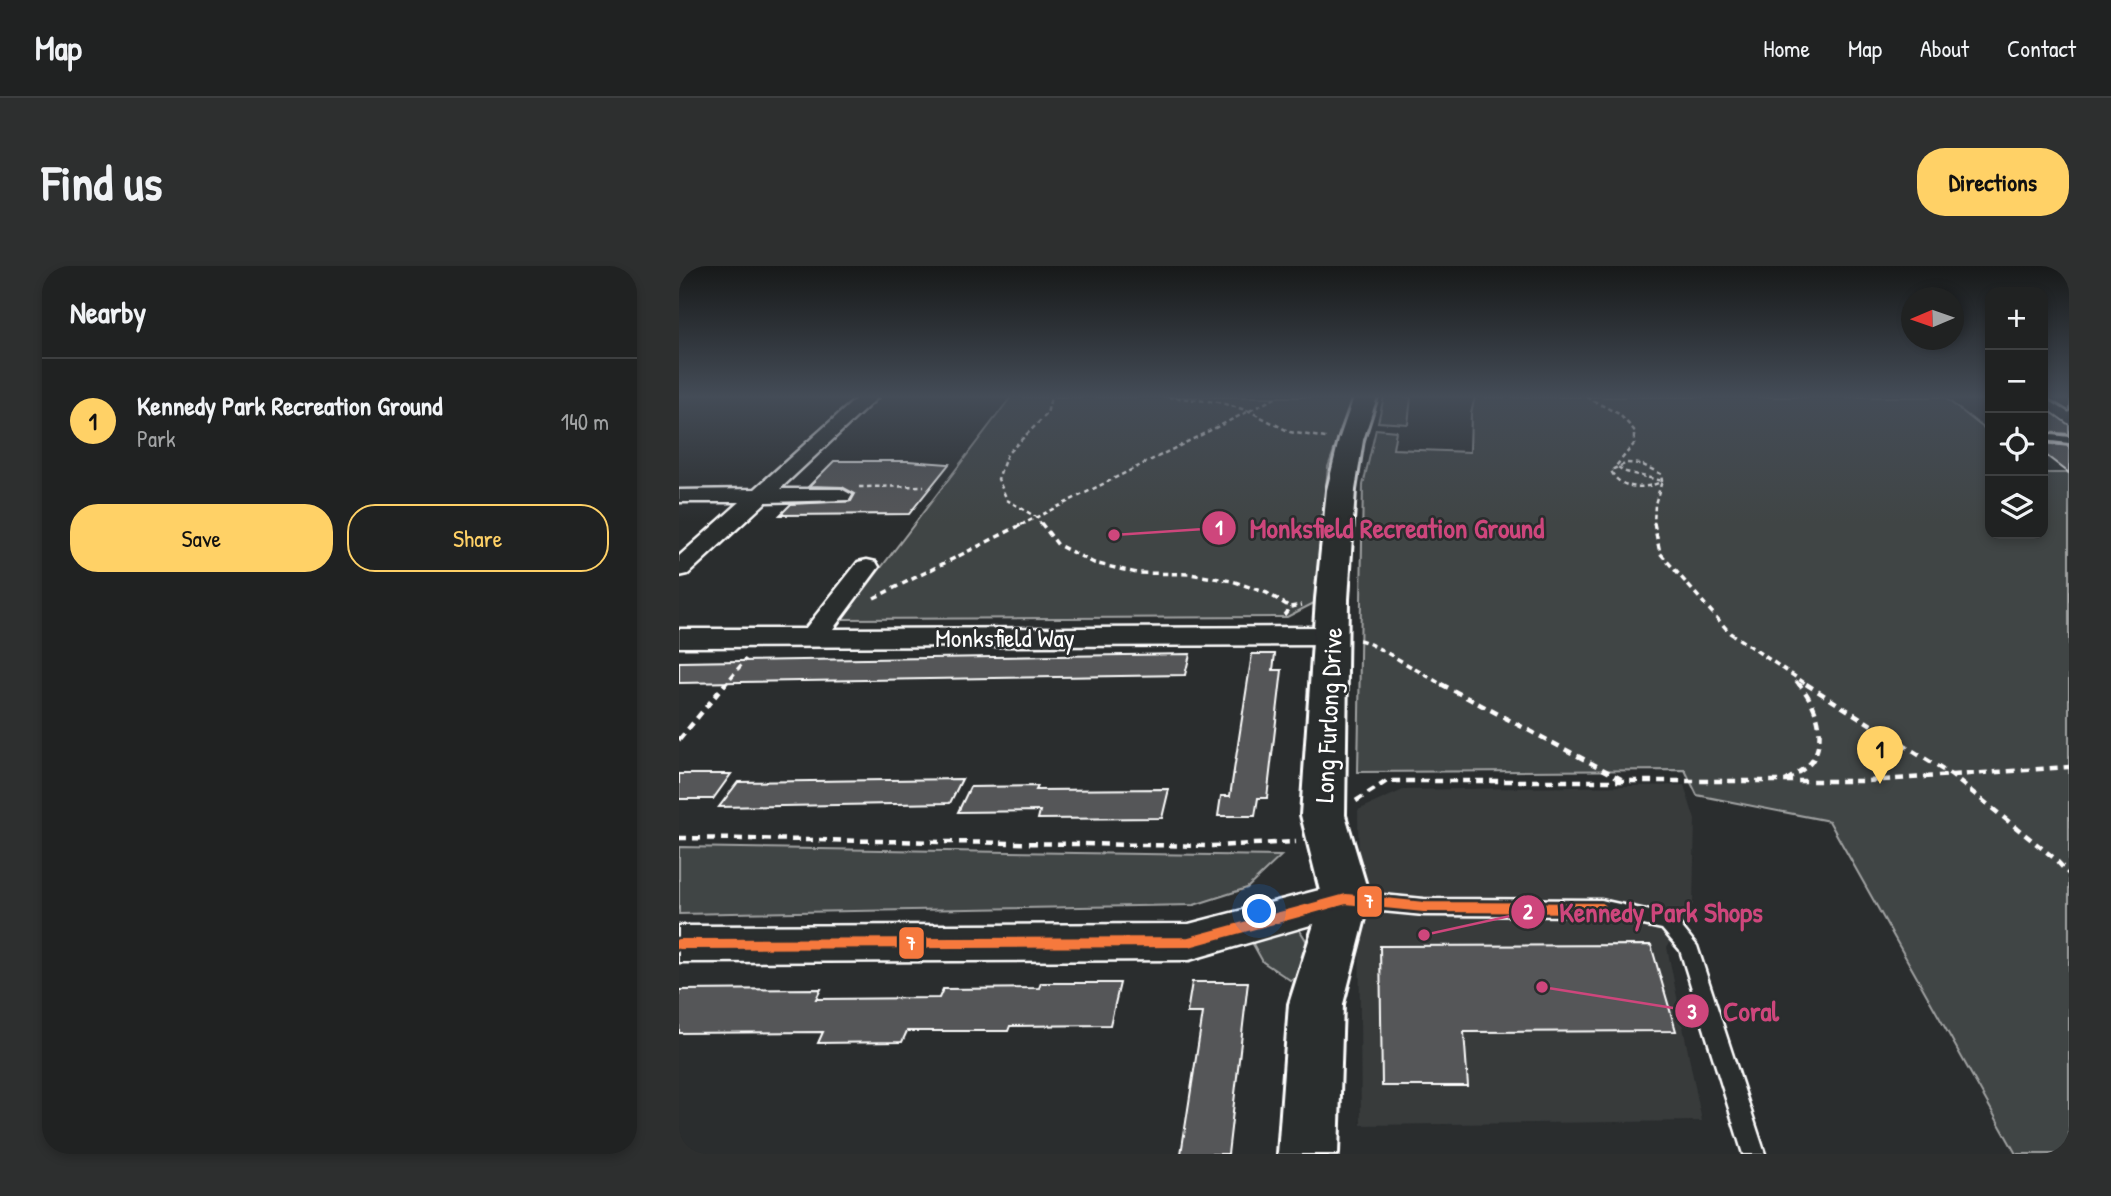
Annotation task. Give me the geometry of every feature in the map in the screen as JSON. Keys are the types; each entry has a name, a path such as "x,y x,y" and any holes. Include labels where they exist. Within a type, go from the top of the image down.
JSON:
{"street":[{"path":"679,569 824,438"},
{"name":"Long Furlong Drive","path":"1346,899 1323,815 1341,490 1351,440"},
{"path":"679,496 841,495"},
{"path":"820,629 867,567"},
{"name":"Monksfield Way","path":"679,638 759,637 820,629 1331,636"},
{"path":"679,944 1189,942 1346,899"},
{"path":"1308,1154 1316,1004 1346,899"}],"lane":[{"path":"1346,899 1424,907 1601,908 1667,922 1688,946 1755,1154"}],"path":[{"path":"1023,438 1007,454 998,479 1007,500 1035,517 1058,545 1094,563 1137,573 1191,574 1232,581 1267,593 1290,607"},
{"path":"820,629 1194,438"},
{"path":"1339,438 1351,440"},
{"path":"1634,438 1634,444 1611,470 1613,476 1632,486 1656,485 1662,481"},
{"path":"1616,466 1627,463 1653,468 1661,474 1662,481 1655,503 1654,533 1660,553 1730,633 1791,675 1951,775 2054,858 2069,874"},
{"path":"1616,466 1624,473 1650,475 1662,481"},
{"path":"841,495 853,495 860,486 924,486"},
{"path":"1331,636 1367,641 1384,654 1626,781"},
{"path":"679,740 754,649 759,637"},
{"path":"1785,781 1812,761 1820,730 1812,700 1791,675"},
{"path":"679,838 1212,846 1304,841 1304,818 1323,815 1364,798 1387,781 1867,781 2069,767"}],"shaded area":[{"path":"979,438 1338,438 1328,467 1314,603 1287,617 842,619"},
{"path":"1374,438 1395,438 1393,449 1470,452 1470,438 1985,438 1985,539 2048,539 2048,473 2069,473 2069,1154 2016,1154 1829,821 1697,795 1685,770 1358,772 1363,485"},
{"path":"1684,785 1695,820 1693,904 1667,947 1702,1121 1361,1125 1358,810 1403,790"},
{"path":"679,847 1281,856 1247,888 1194,905 679,914"},
{"path":"1273,927 1299,929 1312,950 1308,975 1290,980 1263,962 1248,935"}],"building":[{"path":"2048,444 2069,446 2069,473 2048,457"},
{"path":"834,461 949,464 909,514 780,515 791,504 851,501 855,494 842,487 809,486"},
{"path":"1190,654 1185,675 679,683 679,662"},
{"path":"1252,654 1275,654 1273,670 1282,670 1267,798 1258,798 1255,816 1218,816 1221,796 1230,796"},
{"path":"679,774 731,774 713,799 679,799"},
{"path":"962,779 950,803 719,807 738,782"},
{"path":"1038,786 1036,790 1169,789 1162,818 1038,819 1040,811 958,812 970,787"},
{"path":"1651,945 1676,1031 1464,1032 1468,1086 1382,1086 1380,946"},
{"path":"1192,982 1248,982 1228,1154 1181,1154 1203,1013 1187,1013"},
{"path":"1041,983 1120,983 1110,1025 1010,1026 1008,1031 907,1031 902,1042 818,1043 823,1032 679,1033 679,990 821,989 816,999 939,998 943,989 1039,988"}],"transit line":[{"name":"7","path":"679,944 1189,942 1346,899 1424,907 1601,908"}],"place":[{"name":"Monksfield Recreation Ground","path":"1114,535"},
{"name":"Kennedy Park Recreation Ground","path":"1880,784"},
{"name":"Kennedy Park Shops","path":"1424,935"},
{"name":"Coral","path":"1542,987"}]}
